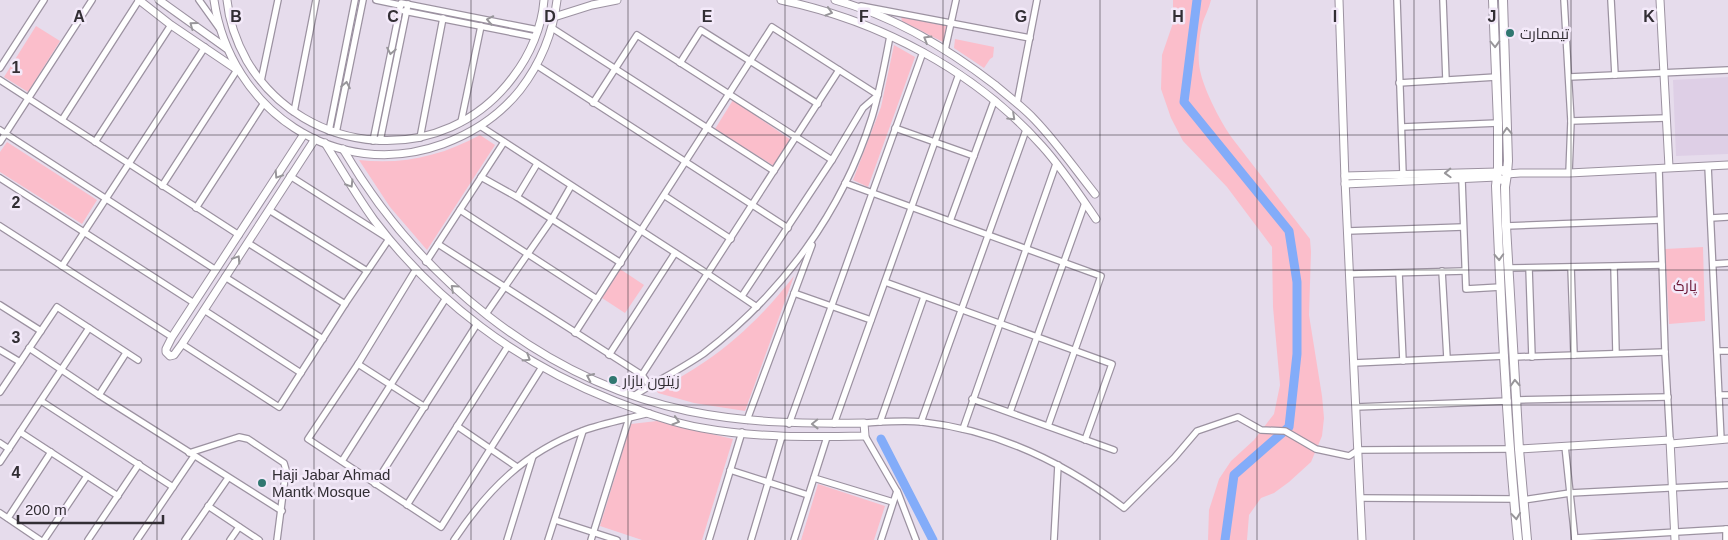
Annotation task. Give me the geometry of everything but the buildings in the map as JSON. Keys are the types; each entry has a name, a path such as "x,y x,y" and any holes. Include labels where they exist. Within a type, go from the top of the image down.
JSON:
{"main road":[{"path":"1493,0 1498,123 1496,186 1505,356 1512,401"},
{"path":"1503,0 1508,162 1504,187 1514,358 1512,401 1514,499 1518,540"},
{"path":"1497,173 1501,180 1506,175"},
{"path":"1514,449 1523,500 1527,540"}],"street":[{"path":"0,68 44,0"},
{"path":"0,142 3,132 28,99 92,0"},
{"path":"62,120 139,0 171,25 238,70"},
{"path":"150,8 158,0 226,48"},
{"path":"198,0 219,28"},
{"path":"214,0 219,28 226,48 238,70 251,89 280,118 304,134 325,143 343,149 383,154 410,152 450,142 480,126 508,104 525,83 536,65 552,28 559,1"},
{"path":"227,0 236,38 261,82 275,96 294,112 332,132 377,141 420,138 437,133 462,122 483,108 508,84 528,55 536,33 544,0"},
{"path":"261,82 278,0"},
{"path":"294,112 316,0"},
{"path":"354,0 363,1 332,132 354,0"},
{"path":"376,0 536,33"},
{"path":"554,17 592,5 617,0"},
{"path":"781,0 847,18 890,36 923,52 975,85 1026,130 1056,164 1096,219"},
{"path":"835,0 1030,38"},
{"path":"945,50 956,0"},
{"path":"1017,103 1037,0"},
{"path":"1340,0 1345,180 1362,540"},
{"path":"1397,0 1403,174"},
{"path":"1443,0 1446,80"},
{"path":"1564,0 1571,121 1569,173"},
{"path":"1611,0 1615,75"},
{"path":"1660,0 1669,168"},
{"path":"852,4 896,23 945,50 982,75 1017,103 1053,140 1095,194"},
{"path":"403,6 443,18 481,26 536,33"},
{"path":"377,141 403,6"},
{"path":"420,138 443,18"},
{"path":"95,142 171,25"},
{"path":"462,122 481,26"},
{"path":"575,333 622,263 772,27 878,95 863,108 832,160 742,296"},
{"path":"552,28 774,171"},
{"path":"680,62 701,30 818,104"},
{"path":"593,103 638,36 832,160"},
{"path":"635,395 701,355 757,307 796,263 815,236 845,183 872,116 890,36"},
{"path":"62,266 205,47"},
{"path":"789,424 923,52"},
{"path":"536,65 788,228"},
{"path":"162,186 238,70"},
{"path":"642,375 840,70"},
{"path":"1569,77 1728,70"},
{"path":"834,424 959,74"},
{"path":"975,85 982,75"},
{"path":"1399,84 1496,77"},
{"path":"0,80 239,235"},
{"path":"950,221 994,101"},
{"path":"196,208 264,103"},
{"path":"1571,121 1666,118"},
{"path":"1402,128 1498,123"},
{"path":"480,126 757,307"},
{"path":"895,128 974,156"},
{"path":"922,422 1026,130"},
{"path":"3,132 216,270"},
{"path":"304,134 172,337 166,349 170,356 174,355 182,344 315,139"},
{"path":"426,262 504,142"},
{"path":"325,143 359,199 389,239 430,284 477,324 542,367 592,392 649,413 703,428 782,436 865,436"},
{"path":"343,149 374,199 426,262 439,274 486,314 524,341 565,366 598,382 687,411 747,420 789,424 922,422 962,429 1024,449 1058,465 1092,485 1124,508 1174,458 1197,431 1238,417 1261,430 1285,431 1316,450 1348,456 1358,450 1514,449 1724,440 1719,396 1708,166"},
{"path":"517,197 537,164"},
{"path":"962,429 1056,164"},
{"path":"1506,175 1728,165"},
{"path":"1659,169 1665,352 1675,536"},
{"path":"1345,180 1403,174 1497,173"},
{"path":"1345,180 1462,180 1497,173"},
{"path":"290,176 389,239"},
{"path":"481,177 517,197 622,263"},
{"path":"0,178 194,303"},
{"path":"1074,187 1083,179"},
{"path":"1462,180 1466,289 1501,288"},
{"path":"845,183 1102,276 1048,426"},
{"path":"486,314 506,288 552,219 571,186"},
{"path":"665,196 731,239"},
{"path":"1010,412 1085,203"},
{"path":"269,210 367,271"},
{"path":"460,210 597,299"},
{"path":"1710,218 1728,217"},
{"path":"1506,226 1660,220"},
{"path":"0,226 172,337"},
{"path":"1348,231 1463,227"},
{"path":"747,420 815,236"},
{"path":"182,344 279,407 344,304 389,239"},
{"path":"248,243 344,304"},
{"path":"438,244 642,375 650,386"},
{"path":"610,355 675,253"},
{"path":"1713,264 1728,263"},
{"path":"1508,268 1662,265"},
{"path":"1614,266 1616,353"},
{"path":"1571,267 1574,355"},
{"path":"1529,268 1532,357"},
{"path":"416,269 358,364 308,439 440,527 542,367"},
{"path":"1442,271 1447,358"},
{"path":"1350,274 1465,271"},
{"path":"1399,273 1403,361"},
{"path":"430,284 439,274"},
{"path":"226,277 323,339"},
{"path":"884,282 1112,364 1085,440"},
{"path":"794,293 871,320"},
{"path":"880,422 924,297"},
{"path":"342,462 446,298"},
{"path":"0,305 40,331"},
{"path":"0,392 57,307 138,360"},
{"path":"204,310 302,373"},
{"path":"375,484 477,324"},
{"path":"0,462 89,328"},
{"path":"408,505 508,346"},
{"path":"29,348 99,395 282,511"},
{"path":"0,350 20,362"},
{"path":"1717,351 1728,351"},
{"path":"1514,358 1665,352"},
{"path":"99,395 126,353"},
{"path":"1354,363 1505,356"},
{"path":"358,364 425,406"},
{"path":"1719,396 1728,395"},
{"path":"1356,407 1668,398"},
{"path":"972,399 1114,450"},
{"path":"41,401 173,487"},
{"path":"454,540 479,504 493,489 517,467 533,456 583,430 649,413"},
{"path":"703,428 706,414"},
{"path":"591,540 629,418"},
{"path":"864,423 865,436 897,491 916,540"},
{"path":"457,426 517,467"},
{"path":"548,540 583,430"},
{"path":"20,432 118,496"},
{"path":"709,540 742,432"},
{"path":"137,540 173,487 191,454 239,436 248,439 284,463 286,470 277,540"},
{"path":"751,540 782,436"},
{"path":"794,540 827,437"},
{"path":"0,443 9,449"},
{"path":"1565,446 1575,539 1675,536 1727,529 1726,540"},
{"path":"8,518 51,452"},
{"path":"506,540 533,456"},
{"path":"88,540 139,464"},
{"path":"1054,540 1058,465"},
{"path":"730,470 808,495"},
{"path":"44,540 88,476"},
{"path":"185,540 228,478"},
{"path":"814,478 893,502"},
{"path":"1523,500 1570,493 1728,485"},
{"path":"881,540 897,491"},
{"path":"1360,498 1514,499"},
{"path":"208,506 259,540"},
{"path":"0,513 40,540"},
{"path":"555,520 617,540"},
{"path":"230,540 238,527"}],"shaded area":[{"path":"1728,77 1728,154 1676,156 1673,80"}],"green space":[{"path":"1173,0 1211,0 1202,25 1199,50 1200,73 1207,92 1232,138 1310,239 1309,315 1322,396 1324,418 1322,436 1311,462 1274,493 1261,498 1249,515 1247,540 1208,540 1209,510 1219,479 1231,461 1254,440 1274,414 1280,385 1273,307 1272,247 1227,187 1183,141 1171,118 1161,89 1162,55 1173,23"},
{"path":"901,17 946,26 943,42 902,21"},
{"path":"36,26 60,41 28,92 4,77"},
{"path":"955,39 994,47 993,57 984,68 954,48"},
{"path":"894,45 915,57 868,187 853,180 881,107"},
{"path":"733,100 791,140 774,166 715,129"},
{"path":"480,135 495,145 427,250 390,207 359,160 391,161 421,157 451,148"},
{"path":"7,142 97,200 82,224 0,172 0,152"},
{"name":"پارک","path":"1703,247 1705,321 1669,324 1665,249"},
{"path":"620,269 644,285 625,313 602,298"},
{"path":"794,276 745,411 694,403 658,393 657,391 700,365 731,343 764,311"},
{"path":"657,421 733,439 702,540 642,540 600,526 631,424"},
{"path":"818,484 885,506 874,540 801,540"}],"waterway":[{"path":"1197,0 1184,102 1289,231 1297,282 1297,354 1289,427 1234,475 1225,540"},
{"path":"881,439 933,540"}],"place":[{"name":"تیممارت","path":"1510,33"},
{"name":"زيتون بازار","path":"613,380"},
{"name":"Haji Jabar Ahmad Mantk Mosque","path":"262,483"}]}
